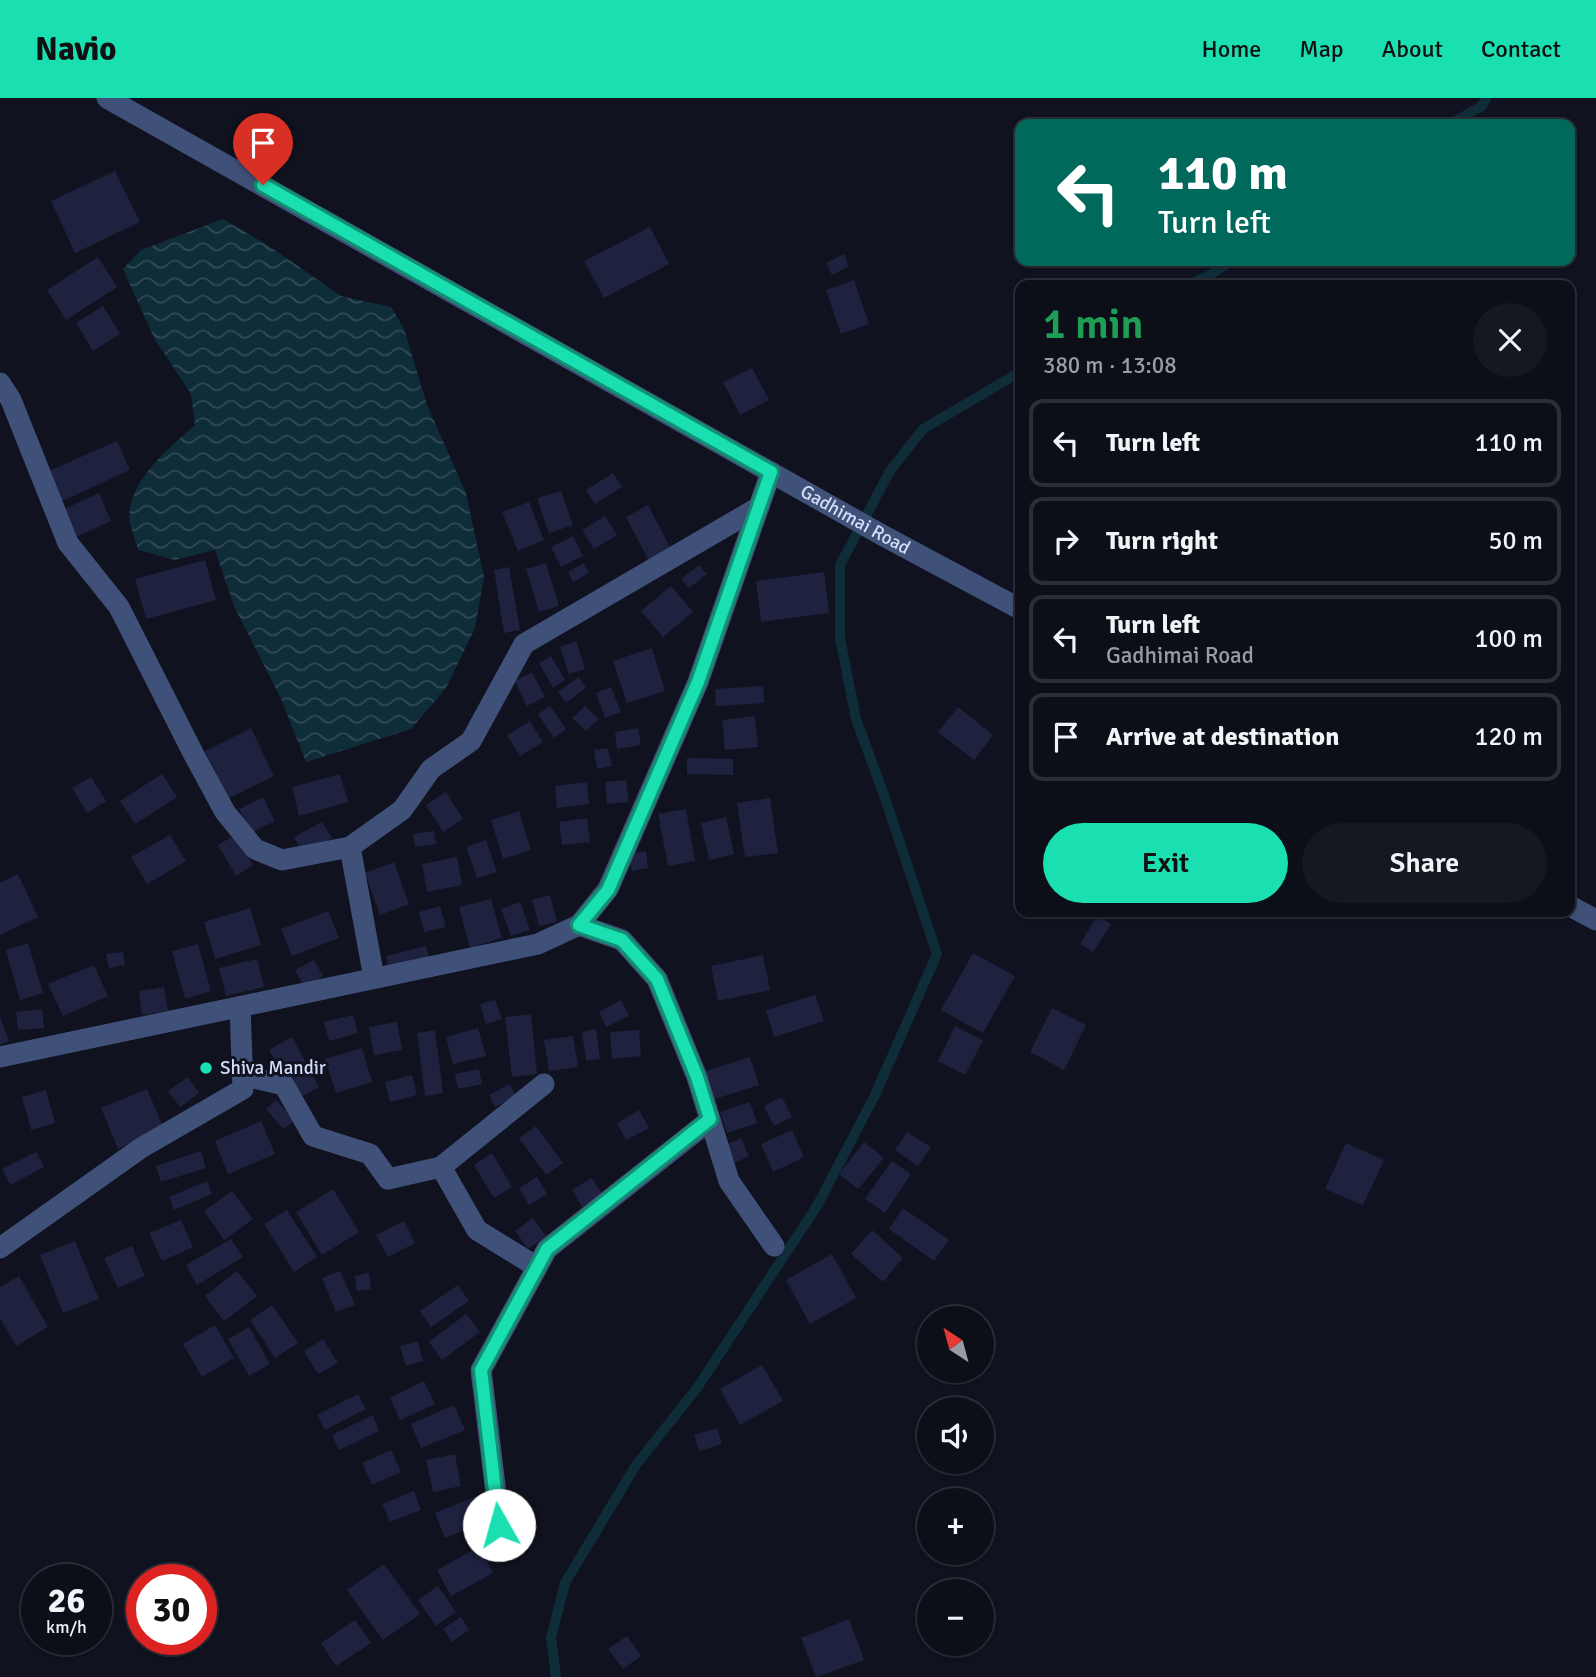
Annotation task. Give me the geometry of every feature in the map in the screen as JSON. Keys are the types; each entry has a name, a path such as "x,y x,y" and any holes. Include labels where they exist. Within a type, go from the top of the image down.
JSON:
{"street":[{"name":"Gadhimai Road","path":"107,98 1015,607"},
{"path":"0,383 11,400 68,543 119,607 192,753 225,812 255,849 282,860 350,847 402,810 431,769 471,741 524,644 760,507"},
{"path":"0,1057 538,944 579,925 608,890 698,682 771,472"},
{"path":"350,847 374,978"},
{"path":"1575,909 1596,920"},
{"path":"579,925 622,940 657,979 697,1077 729,1181 774,1246"},
{"path":"0,1248 141,1148 243,1089 240,1007"},
{"path":"242,1075 284,1085 313,1136 370,1154 388,1179 442,1167 544,1084"},
{"path":"503,1551 481,1370 547,1249 710,1119"},
{"path":"442,1167 477,1230 537,1267"}],"water":[{"path":"223,219 269,246 341,296 391,307 404,329 427,405 466,493 484,577 475,628 446,688 411,729 306,762 281,699 234,606 215,550 175,560 138,550 130,523 130,508 141,481 162,455 195,425 191,394 154,338 123,269 141,250"}],"building":[{"path":"115,171 140,222 75,253 51,201"},
{"path":"650,227 669,264 604,298 584,261"},
{"path":"844,254 849,266 832,275 826,263"},
{"path":"98,257 117,287 66,320 47,290"},
{"path":"854,280 869,324 841,334 826,290"},
{"path":"103,306 120,334 93,351 76,323"},
{"path":"752,368 769,400 740,415 723,382"},
{"path":"117,441 130,470 62,501 49,471"},
{"path":"613,473 622,487 595,504 586,490"},
{"path":"561,491 573,525 549,533 537,498"},
{"path":"99,493 111,521 74,538 62,510"},
{"path":"529,502 544,540 518,551 502,512"},
{"path":"648,505 672,551 650,563 626,517"},
{"path":"605,516 617,535 594,549 582,530"},
{"path":"573,536 583,556 561,567 551,547"},
{"path":"205,560 216,600 146,619 135,579"},
{"path":"546,563 559,606 539,612 526,569"},
{"path":"584,563 589,573 573,582 568,572"},
{"path":"699,565 707,574 689,588 681,579"},
{"path":"509,567 520,630 504,633 494,570"},
{"path":"824,572 829,613 761,622 756,581"},
{"path":"671,586 693,612 663,637 641,611"},
{"path":"576,641 585,669 569,674 560,647"},
{"path":"652,648 665,691 627,703 613,661"},
{"path":"551,656 565,680 553,688 539,663"},
{"path":"532,672 545,697 527,706 515,681"},
{"path":"579,677 586,688 566,703 558,692"},
{"path":"763,686 764,703 716,706 715,689"},
{"path":"611,687 621,712 605,718 596,693"},
{"path":"550,706 566,729 554,738 538,714"},
{"path":"585,706 599,719 586,731 572,718"},
{"path":"958,707 993,735 974,760 938,732"},
{"path":"755,716 758,747 725,750 722,720"},
{"path":"530,721 543,742 520,756 507,735"},
{"path":"251,728 274,776 229,798 205,751"},
{"path":"638,728 641,745 617,749 615,732"},
{"path":"608,748 612,766 597,769 594,750"},
{"path":"687,758 733,759 733,775 687,774"},
{"path":"162,774 177,797 135,824 120,801"},
{"path":"340,774 348,802 299,816 292,787"},
{"path":"91,777 106,801 87,813 72,788"},
{"path":"626,780 629,802 607,804 605,782"},
{"path":"587,782 589,804 557,808 555,786"},
{"path":"446,792 463,819 443,832 426,805"},
{"path":"263,797 275,821 251,833 239,809"},
{"path":"770,798 778,853 745,857 737,803"},
{"path":"686,809 695,861 668,866 658,814"},
{"path":"519,811 531,850 503,859 491,820"},
{"path":"726,817 734,854 709,860 701,823"},
{"path":"587,818 590,842 562,845 559,822"},
{"path":"322,822 332,838 303,854 294,837"},
{"path":"434,831 436,844 415,847 413,834"},
{"path":"170,835 186,861 147,884 131,857"},
{"path":"235,835 253,865 236,876 218,845"},
{"path":"486,840 497,872 477,878 466,847"},
{"path":"646,851 648,868 632,871 628,854"},
{"path":"457,857 462,885 427,892 422,864"},
{"path":"394,862 409,904 380,915 365,873"},
{"path":"18,874 38,917 0,935 0,883"},
{"path":"550,895 557,922 539,926 532,900"},
{"path":"491,899 502,938 470,948 459,907"},
{"path":"520,902 530,930 511,936 501,909"},
{"path":"440,906 446,927 424,932 419,912"},
{"path":"250,908 261,945 215,959 204,922"},
{"path":"328,911 339,938 292,956 281,929"},
{"path":"1096,917 1111,924 1093,952 1080,944"},
{"path":"28,943 43,993 20,1000 6,950"},
{"path":"198,944 211,991 185,999 172,951"},
{"path":"426,946 429,959 389,970 386,956"},
{"path":"123,952 125,965 109,968 106,954"},
{"path":"973,953 1015,976 983,1033 941,1010"},
{"path":"763,955 770,990 718,1001 711,966"},
{"path":"257,959 264,987 226,996 219,968"},
{"path":"314,960 323,976 304,987 295,970"},
{"path":"94,965 108,996 63,1016 48,984"},
{"path":"164,987 168,1011 142,1015 139,991"},
{"path":"815,995 824,1021 774,1037 766,1010"},
{"path":"495,1000 502,1019 486,1024 480,1004"},
{"path":"621,1000 629,1016 606,1027 599,1012"},
{"path":"1052,1008 1086,1025 1064,1070 1030,1052"},
{"path":"42,1009 44,1028 18,1030 16,1012"},
{"path":"531,1014 537,1074 512,1077 505,1017"},
{"path":"353,1015 358,1033 329,1041 324,1022"},
{"path":"0,1016 9,1041 0,1045"},
{"path":"397,1022 402,1050 374,1055 369,1027"},
{"path":"955,1026 983,1040 965,1075 938,1061"},
{"path":"478,1028 486,1056 453,1064 446,1037"},
{"path":"596,1029 600,1059 586,1061 582,1032"},
{"path":"435,1030 443,1093 425,1096 417,1033"},
{"path":"639,1030 641,1056 612,1059 610,1032"},
{"path":"573,1036 578,1067 549,1071 544,1040"},
{"path":"292,1037 319,1087 297,1099 269,1050"},
{"path":"362,1048 372,1082 336,1093 325,1059"},
{"path":"750,1057 759,1085 715,1099 706,1071"},
{"path":"479,1069 482,1084 458,1089 455,1074"},
{"path":"412,1075 417,1095 390,1102 385,1082"},
{"path":"188,1077 199,1093 180,1107 168,1091"},
{"path":"510,1084 516,1097 495,1107 489,1095"},
{"path":"147,1089 164,1129 118,1149 101,1108"},
{"path":"46,1090 55,1123 31,1130 22,1097"},
{"path":"782,1097 792,1117 774,1126 764,1106"},
{"path":"276,1100 295,1120 283,1129 266,1109"},
{"path":"750,1102 757,1123 727,1133 720,1112"},
{"path":"639,1110 649,1128 626,1140 617,1123"},
{"path":"261,1121 275,1154 228,1174 215,1141"},
{"path":"536,1126 563,1163 546,1175 519,1138"},
{"path":"792,1130 804,1157 773,1172 761,1144"},
{"path":"907,1132 931,1147 918,1166 895,1150"},
{"path":"741,1138 749,1156 735,1163 726,1145"},
{"path":"864,1142 884,1158 858,1189 839,1174"},
{"path":"1346,1143 1384,1160 1363,1205 1325,1189"},
{"path":"201,1151 206,1168 161,1182 156,1166"},
{"path":"36,1152 44,1167 10,1185 2,1169"},
{"path":"492,1153 512,1187 494,1198 474,1165"},
{"path":"892,1161 911,1174 885,1213 865,1199"},
{"path":"537,1177 547,1194 529,1205 519,1188"},
{"path":"592,1178 603,1195 582,1207 572,1190"},
{"path":"207,1181 212,1194 174,1210 169,1197"},
{"path":"333,1189 359,1232 322,1255 296,1212"},
{"path":"232,1191 253,1219 224,1240 204,1211"},
{"path":"903,1208 949,1240 934,1261 889,1229"},
{"path":"287,1210 317,1257 294,1272 264,1224"},
{"path":"533,1218 546,1236 528,1249 515,1231"},
{"path":"181,1220 193,1247 162,1261 149,1233"},
{"path":"404,1221 415,1243 388,1257 376,1235"},
{"path":"872,1230 903,1258 883,1282 851,1254"},
{"path":"231,1239 243,1257 197,1285 186,1265"},
{"path":"75,1241 99,1299 63,1313 40,1255"},
{"path":"132,1246 145,1276 118,1288 104,1258"},
{"path":"832,1254 856,1298 810,1324 786,1280"},
{"path":"237,1271 257,1296 224,1321 205,1296"},
{"path":"340,1271 355,1305 336,1312 322,1278"},
{"path":"369,1273 371,1289 357,1291 355,1276"},
{"path":"19,1276 48,1327 16,1346 0,1318 0,1287"},
{"path":"458,1285 469,1301 431,1327 420,1311"},
{"path":"272,1305 298,1343 275,1358 250,1320"},
{"path":"466,1314 480,1332 442,1360 429,1342"},
{"path":"215,1325 234,1358 202,1377 183,1344"},
{"path":"249,1327 270,1364 249,1376 228,1339"},
{"path":"323,1339 338,1363 318,1374 304,1351"},
{"path":"418,1341 423,1361 406,1366 400,1346"},
{"path":"762,1365 783,1401 740,1425 720,1389"},
{"path":"424,1381 435,1404 400,1420 390,1398"},
{"path":"358,1394 366,1409 325,1430 317,1415"},
{"path":"454,1405 465,1430 421,1448 411,1424"},
{"path":"373,1415 379,1431 339,1450 332,1435"},
{"path":"717,1428 722,1444 699,1451 694,1435"},
{"path":"391,1450 401,1472 372,1485 362,1463"},
{"path":"455,1454 461,1486 433,1492 426,1460"},
{"path":"414,1491 421,1510 390,1522 382,1504"},
{"path":"480,1495 490,1520 445,1538 435,1513"},
{"path":"479,1547 493,1573 451,1596 437,1570"},
{"path":"384,1564 420,1614 383,1640 347,1590"},
{"path":"438,1586 456,1612 436,1626 418,1600"},
{"path":"461,1617 469,1630 452,1642 443,1629"},
{"path":"849,1619 864,1660 816,1677 801,1638"},
{"path":"355,1620 371,1643 336,1666 321,1643"},
{"path":"627,1636 641,1656 623,1669 608,1649"}],"waterway":[{"path":"1459,119 1482,106 1486,98"},
{"path":"1199,280 1224,266"},
{"path":"556,1677 551,1638 565,1583 636,1465 697,1388 817,1206 875,1095 937,954 856,719 840,638 840,565 890,471 923,429 1015,375"}],"place":[{"name":"Shiva Mandir","path":"206,1068"}],"route":[{"path":"263,185 771,472 698,682 608,890 579,925 622,940 657,979 697,1077 710,1119 547,1249 481,1370 499,1525"}]}
